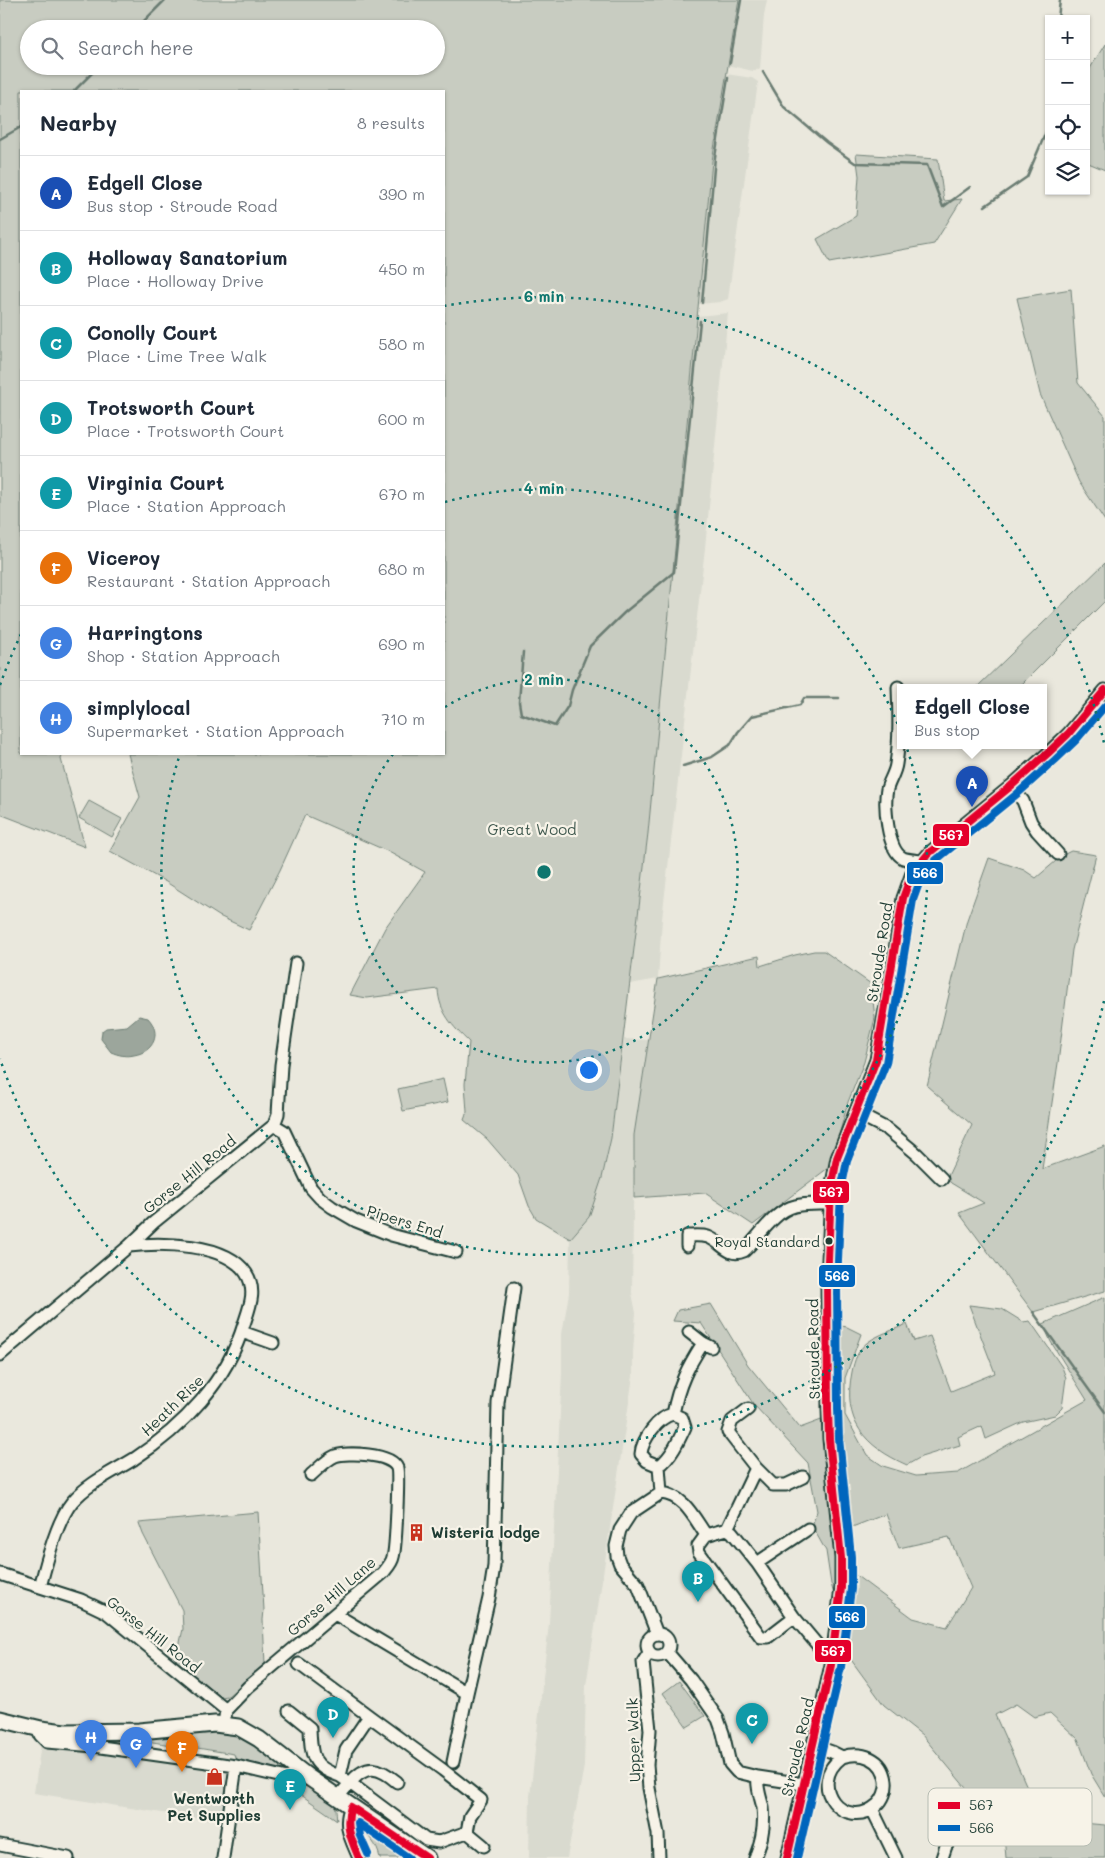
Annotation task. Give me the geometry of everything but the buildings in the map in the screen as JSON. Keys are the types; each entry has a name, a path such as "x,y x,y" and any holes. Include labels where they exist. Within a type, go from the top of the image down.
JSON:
{"main road":[{"path":"0,1719 42,1734 112,1732 225,1717 238,1727 249,1732 298,1770 338,1797 410,1853 427,1858"}],"street":[{"name":"Stroude Road","path":"787,1858 831,1665 842,1574 840,1536 829,1439 828,1408 827,1284 832,1182 837,1158 876,1060 900,913 912,873 922,861 936,846 1011,786 1068,734 1105,690"},
{"path":"897,749 896,766 887,788 885,799 886,822 896,851 903,858 912,873"},
{"path":"1011,786 1023,801 1031,822 1058,854"},
{"path":"903,858 922,861"},
{"path":"274,1125 278,1114 281,1065 296,963"},
{"path":"856,1113 887,1129 942,1179"},
{"name":"Gorse Hill Road","path":"0,1354 129,1246 153,1223 274,1125"},
{"name":"Pipers End","path":"274,1125 284,1131 311,1188 332,1207 356,1221 391,1236 456,1252"},
{"path":"687,1246 687,1236 706,1236 729,1252 739,1254 774,1219 787,1209 804,1205 831,1204"},
{"name":"Heath Rise","path":"40,1587 48,1558 68,1508 86,1488 145,1451 202,1400 219,1379 242,1332 252,1293 252,1286 243,1269 226,1258 196,1247 162,1244 129,1246"},
{"path":"453,1762 494,1566 498,1403 514,1288"},
{"path":"242,1332 273,1343"},
{"path":"673,1414 685,1372 707,1345 689,1332"},
{"path":"748,1409 732,1421 728,1432 756,1468 773,1485 786,1486 803,1477"},
{"path":"673,1414 682,1418 685,1427 671,1453 659,1466 647,1462 641,1451 647,1438 657,1425 665,1416 673,1414"},
{"name":"Gorse Hill Lane","path":"225,1717 268,1670 383,1573 392,1560 397,1468 392,1462 384,1458 363,1454 343,1454 334,1456 311,1475"},
{"path":"659,1466 661,1492"},
{"path":"756,1468 727,1529 706,1535 698,1546 699,1552 761,1637 768,1637 794,1617"},
{"path":"667,1652 669,1645 667,1638 657,1634 638,1585 620,1564 616,1546 620,1530 631,1513 661,1492 680,1499 706,1535"},
{"path":"757,1563 808,1528"},
{"path":"727,1529 737,1537 794,1617 820,1648"},
{"name":"Gorse Hill Road","path":"0,1574 81,1600 106,1612 225,1717"},
{"path":"335,1614 467,1694"},
{"path":"657,1634 648,1639 646,1646 649,1653 658,1656 667,1652"},
{"path":"667,1652 691,1680 718,1719 730,1764 738,1773 804,1784"},
{"name":"Upper Walk","path":"649,1653 643,1662 650,1730 647,1765 649,1788 658,1834 659,1858"},
{"path":"299,1664 436,1764 481,1800 470,1816 467,1832"},
{"path":"289,1712 310,1728 312,1753 316,1763 330,1773 345,1780 426,1840 439,1842 467,1832"},
{"path":"338,1797 345,1780 346,1750 369,1716"},
{"path":"42,1734 47,1742 94,1746 236,1766 287,1778 294,1775 298,1770"},
{"path":"812,1746 832,1752 842,1758"},
{"path":"852,1754 862,1754 872,1758 880,1765 885,1774 885,1794 880,1803 872,1809 863,1813 844,1811 836,1806 831,1799 827,1790 827,1780 835,1763 842,1758 852,1754"},
{"path":"223,1858 236,1766"},
{"path":"345,1780 372,1769 381,1770 397,1782"},
{"path":"755,1858 763,1824 763,1809 758,1777"},
{"path":"351,1807 346,1818 347,1825 360,1858"},
{"path":"872,1809 896,1858"},
{"path":"467,1832 484,1846"},
{"path":"0,1845 68,1858"},
{"path":"942,1858 946,1846"}],"shaded area":[{"path":"739,0 767,0 760,69 753,71 727,65"},
{"path":"726,74 752,78 758,82 728,299 720,302 699,304 712,161"},
{"path":"728,313 705,548 662,919 658,979 630,984 648,833 698,316"},
{"path":"139,1016 148,1018 155,1030 154,1041 151,1046 141,1053 131,1056 111,1052 101,1039 102,1031 106,1028 127,1026"},
{"path":"624,1039 649,1040 634,1135 632,1293 636,1313 633,1376 586,1686 584,1766 567,1858 529,1858 530,1796 549,1623 562,1374 562,1334 569,1293 570,1239 589,1217 607,1158"},
{"path":"41,1743 228,1768 230,1772 222,1814 209,1813 208,1820 34,1793"}],"green space":[{"name":"Great Wood","path":"0,0 739,0 712,161 648,833 611,1138 602,1178 589,1217 570,1239 536,1218 529,1206 518,1175 487,1139 464,1120 467,1112 465,1084 469,1042 448,1019 441,1005 438,989 367,998 350,995 385,928 425,872 387,851 305,815 280,870 249,930 219,916 166,882 110,851 140,797 128,755 445,755 445,90 20,90 20,755 63,755 61,759 85,847 0,814"},
{"path":"1105,44 1105,170 1090,164 1090,68"},
{"path":"856,154 938,159 944,201 962,199 934,244 829,263 817,239 856,216 859,176"},
{"path":"1071,289 1078,383 1105,416 1105,521 1079,482 1040,394 1017,298"},
{"path":"1105,563 1105,601 1022,684 980,684"},
{"path":"89,801 122,819 112,837 79,818"},
{"path":"1071,851 1096,855 1072,950 1042,1169 1105,1146 1105,1291 1033,1312 959,1213 984,1203 951,1183 947,1178 972,1125 927,1086 967,920 989,858 1024,870 1036,878 1063,855"},
{"path":"814,951 824,951 871,984 875,1018 864,1062 848,1102 832,1161 828,1168 753,1225 705,1193 634,1198 634,1135 658,979 759,956 760,966"},
{"path":"443,1079 448,1102 403,1111 398,1089"},
{"path":"1105,1297 1105,1797 1091,1774 1078,1739 1050,1713 1034,1717 1016,1704 995,1715 1028,1788 966,1788 922,1735 884,1705 841,1646 850,1571 913,1618 947,1627 971,1588 949,1537 899,1548 886,1514 847,1529 834,1423 836,1325 847,1327 861,1334 845,1378 845,1415 867,1455 883,1466 916,1476 958,1473 1087,1400 1051,1342 1043,1324"},
{"path":"711,1304 748,1365 800,1428 824,1419 838,1554 836,1601 831,1584 826,1551 812,1526 817,1511 808,1463 754,1405 701,1323 673,1321 678,1310"},
{"path":"969,1305 1002,1309 1023,1322 1030,1321 1062,1367 1066,1378 1062,1408 1055,1415 1023,1422 986,1439 982,1426 958,1437 960,1445 921,1457 907,1465 892,1458 868,1440 854,1418 850,1405 850,1389 855,1360 862,1348 872,1339 907,1324 914,1341 930,1336 951,1391 995,1373"},
{"path":"258,1512 265,1664 228,1696 221,1697 176,1660 183,1629 182,1610 139,1523"},
{"path":"679,1681 705,1716 687,1727 663,1693"},
{"path":"218,1730 243,1736 286,1769 280,1772 236,1761 234,1754 185,1746 132,1740 116,1741 110,1744 46,1735"},
{"path":"299,1785 312,1789 331,1801 336,1807 337,1820 291,1788"},
{"path":"360,1824 400,1849 401,1853 398,1858 380,1858 372,1841 358,1827"},
{"path":"1092,1824 1105,1825 1105,1858 1006,1858 1005,1846 1092,1846"}],"waterway":[{"path":"145,20 165,0"},
{"path":"730,63 741,0"},
{"path":"1058,15 1060,0"},
{"path":"763,72 784,107 827,143 855,163 927,165 943,207 970,187"},
{"path":"75,90 90,75"},
{"path":"702,303 715,157 728,78"},
{"path":"985,206 1027,177 1046,132 1049,105"},
{"path":"0,139 20,128"},
{"path":"523,652 519,702 521,714 555,726 568,706 572,690 590,646 625,612 674,572 700,321"},
{"path":"683,766 712,757 730,745 752,716 800,705 804,698 839,698"},
{"path":"1033,1312 1105,1412"}],"transit line":[{"name":"567","path":"787,1858 831,1665 841,1588 841,1558 829,1439 828,1408 827,1284 831,1189 837,1158 876,1060 903,898 912,873 929,853 1048,753 1068,734 1105,690"},
{"name":"566","path":"797,1858 841,1667 851,1589 851,1557 839,1438 838,1408 837,1284 841,1190 847,1161 886,1063 913,900 921,878 936,860 1017,794 1055,760 1076,740 1105,706"},
{"name":"567","path":"351,1807 427,1858"},
{"name":"567","path":"351,1807 348,1821 359,1858"},
{"name":"566","path":"368,1854 360,1836 358,1823 409,1858"}],"place":[{"name":"Edgell Close","path":"972,807"},
{"name":"Royal Standard","path":"829,1241"},
{"name":"Wisteria lodge","path":"417,1532"},
{"name":"Holloway Sanatorium","path":"698,1602"},
{"name":"Trotsworth Court","path":"333,1738"},
{"name":"Conolly Court","path":"752,1744"},
{"name":"simplylocal","path":"91,1761"},
{"name":"Harringtons","path":"136,1768"},
{"name":"Viceroy","path":"182,1772"},
{"name":"Wentworth Pet Supplies","path":"214,1777"},
{"name":"Virginia Court","path":"290,1810"}]}
